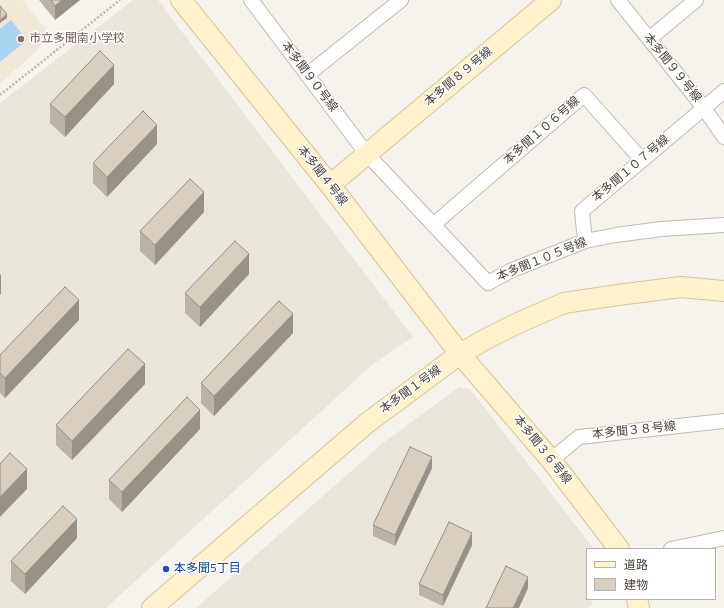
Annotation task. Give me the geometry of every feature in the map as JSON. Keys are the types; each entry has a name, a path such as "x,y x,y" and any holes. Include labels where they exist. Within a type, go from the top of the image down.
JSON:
{"street":[{"name":"本多聞４号線","path":"181,0 330,185 460,354"},
{"path":"307,74 401,0"},
{"name":"本多聞８９号線","path":"330,185 366,153 552,0"},
{"name":"本多聞９９号線","path":"618,0 704,108 724,137"},
{"path":"649,40 696,0"},
{"name":"本多聞９０号線","path":"254,1 366,153"},
{"name":"本多聞１０７号線","path":"585,241 582,211 724,91"},
{"name":"本多聞１０６号線","path":"433,224 584,95 642,160"},
{"name":"本多聞１０５号線","path":"366,153 488,282 510,271 585,241 661,229 724,225"},
{"name":"本多聞１号線","path":"152,608 367,423 460,354 486,339 518,323 564,304 681,287 724,291"},
{"name":"本多聞３６号線","path":"460,354 551,460 618,548"},
{"name":"本多聞３８号線","path":"551,460 579,437 724,421"},
{"path":"676,548 724,538"}],"path":[{"path":"0,95 120,0"}],"shaded area":[{"name":"市立多聞南小学校","path":"0,0 22,0 46,29 38,50 0,83"},
{"path":"133,0 158,0 413,337 373,364 106,608 0,608 0,103"},
{"path":"459,387 470,389 593,548 586,548 586,600 593,600 592,604 588,608 196,608 384,442"}],"water":[{"path":"11,20 27,40 0,62 0,29"}],"building":[{"path":"51,0 62,0 55,6"},
{"path":"0,6 7,14 0,20"},
{"path":"100,51 114,65 65,117 50,104"},
{"path":"143,111 157,125 107,177 93,163"},
{"path":"190,179 204,192 155,245 140,231"},
{"path":"235,241 249,254 200,307 185,293"},
{"path":"65,287 79,300 5,378 0,373 0,355"},
{"path":"279,301 293,314 214,396 201,383"},
{"path":"128,349 145,364 72,441 56,425"},
{"path":"187,397 200,410 122,492 109,480"},
{"path":"410,447 432,457 395,535 373,525"},
{"path":"10,453 27,469 0,497 0,464"},
{"path":"63,506 77,519 25,574 11,561"},
{"path":"449,522 472,533 443,595 419,584"},
{"path":"506,566 528,577 513,608 486,608"}],"place":[{"name":"市立多聞南小学校","path":"21,39"},
{"name":"本多聞5丁目","path":"166,569"}]}
